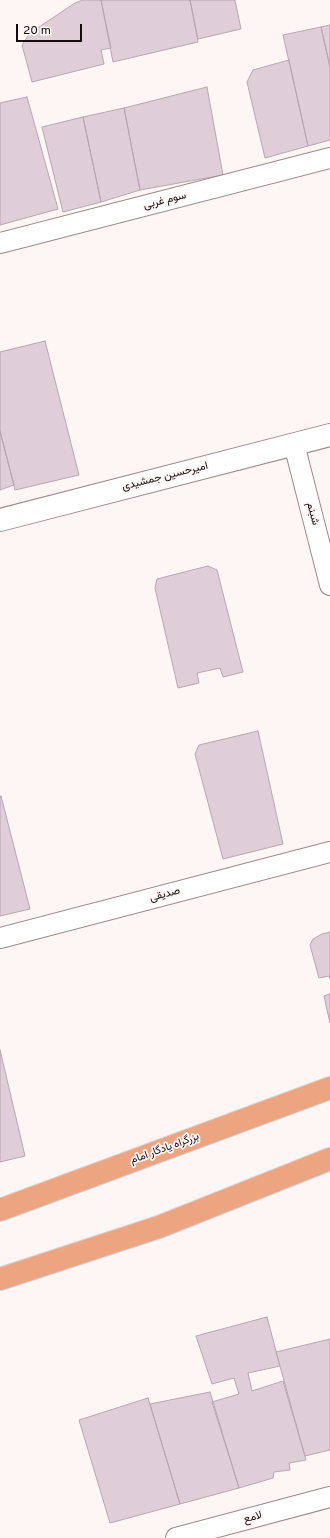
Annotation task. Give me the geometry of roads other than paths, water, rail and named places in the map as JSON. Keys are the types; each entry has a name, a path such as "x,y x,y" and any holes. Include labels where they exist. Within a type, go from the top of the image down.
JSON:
{"highway":[{"name":"بزرگراه یادگار امام","path":"0,1210 330,1088"},
{"path":"0,1279 158,1226 330,1159"}],"street":[{"name":"سوم غربی","path":"0,243 330,158"},
{"name":"امیرحسین جمشیدی","path":"0,520 330,435"},
{"name":"شبنم","path":"294,444 330,585"},
{"name":"صدیقی","path":"0,938 330,852"},
{"name":"لامع","path":"176,1538 330,1497"}]}
